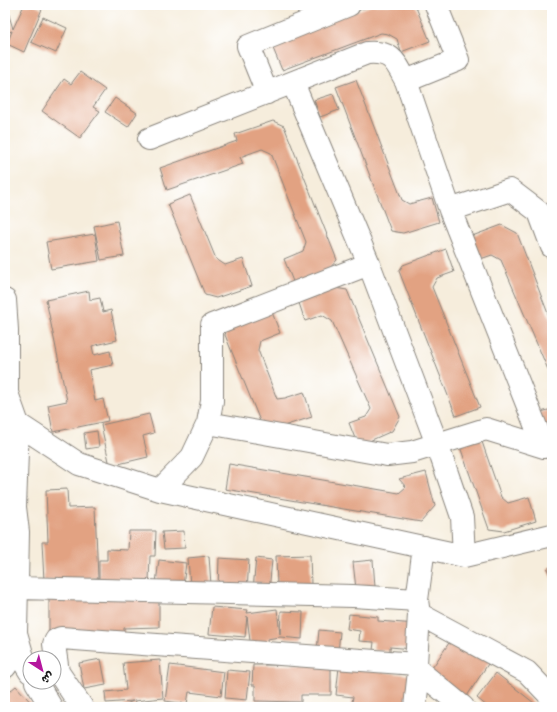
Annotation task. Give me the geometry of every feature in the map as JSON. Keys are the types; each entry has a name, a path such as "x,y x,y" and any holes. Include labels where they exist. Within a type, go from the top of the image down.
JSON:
{"street":[{"path":"267,93 248,46 349,5"},
{"path":"406,81 458,60 436,5"},
{"path":"149,139 367,54 385,54 391,58 396,62 406,81 450,210 548,446"},
{"path":"293,82 369,264 437,444 462,517 464,556"},
{"path":"450,210 510,190 539,212 552,248"},
{"path":"160,490 192,457 208,423 212,401 212,324 369,264"},
{"path":"5,300 7,330 7,393 18,424 15,507 11,527 18,588 15,663"},
{"path":"208,423 387,455 412,452 486,429 548,446"},
{"path":"18,424 79,464 160,490 464,556 552,535"},
{"path":"415,707 418,607 424,547"},
{"path":"18,588 353,596 418,607 527,672 552,698"},
{"path":"82,707 58,672 54,644 56,640 61,638 417,668 463,707"},
{"path":"41,690 51,707"}],"building":[{"path":"5,5 13,29 24,5 34,5 42,9 24,52 7,44 12,31 5,33"},
{"path":"373,5 415,5 430,41 401,52 397,39 388,34 381,33 282,70 270,41"},
{"path":"43,17 67,28 56,53 31,42"},
{"path":"80,72 105,90 93,107 100,111 80,138 42,111 64,79 71,84"},
{"path":"356,80 402,200 409,204 432,198 439,222 403,233 391,231 336,87"},
{"path":"333,94 339,110 320,117 314,100"},
{"path":"115,98 137,113 128,127 105,112"},
{"path":"273,121 284,126 337,260 328,270 294,284 284,259 303,251 306,242 271,153 262,149 240,157 243,164 167,190 160,168 237,141 235,134"},
{"path":"190,195 216,259 225,265 243,259 252,286 216,298 205,295 168,204"},
{"path":"117,221 124,256 101,260 94,226"},
{"path":"502,225 517,233 552,324 552,379 501,260 492,255 472,262 464,239"},
{"path":"95,234 99,261 51,269 46,242"},
{"path":"446,249 454,272 437,278 432,287 480,407 456,416 399,271 403,265"},
{"path":"335,288 347,290 400,417 392,431 358,446 349,423 366,417 371,409 332,321 322,315 305,321 298,300"},
{"path":"89,291 90,300 100,298 103,312 111,310 117,340 92,346 94,355 110,351 113,365 89,370 95,401 103,399 108,421 53,432 48,405 67,401 46,300"},
{"path":"270,307 280,333 260,341 258,350 277,399 304,392 312,417 274,429 262,426 225,335 229,322"},
{"path":"552,409 552,434 544,437 537,413"},
{"path":"149,414 154,433 143,436 148,457 110,466 101,425"},
{"path":"97,431 99,447 86,449 84,433"},
{"path":"480,436 501,497 508,503 529,497 536,521 504,531 489,529 459,444"},
{"path":"229,464 399,493 406,487 399,479 426,472 435,506 421,522 225,489"},
{"path":"67,489 68,508 95,507 98,578 44,581 42,542 48,542 46,490"},
{"path":"5,530 13,537 5,546"},
{"path":"129,531 156,531 155,556 150,556 149,581 99,581 99,560 107,560 107,549 128,550"},
{"path":"184,531 185,548 164,549 162,532"},
{"path":"310,555 311,584 277,586 276,556"},
{"path":"209,556 211,585 190,586 188,558"},
{"path":"219,558 249,560 247,590 218,588"},
{"path":"256,558 272,560 269,591 253,589"},
{"path":"159,560 186,563 183,586 156,583"},
{"path":"373,560 375,587 356,589 353,562"},
{"path":"552,566 552,579 547,569"},
{"path":"49,597 159,598 159,627 124,628 124,638 49,635"},
{"path":"212,607 248,610 247,613 277,609 280,634 281,611 303,612 302,639 280,637 267,639 268,647 251,649 247,616 245,637 209,634"},
{"path":"349,614 378,617 378,621 416,624 413,649 390,647 390,651 373,650 374,642 359,641 360,631 347,629"},
{"path":"319,630 340,632 338,653 317,651"},
{"path":"453,637 490,661 465,699 428,674"},
{"path":"101,659 106,685 84,689 79,663"},
{"path":"160,660 163,698 134,701 137,707 120,707 133,701 106,703 105,692 126,690 123,663"},
{"path":"170,665 224,672 221,696 189,692 187,704 165,701"},
{"path":"253,665 331,665 331,695 301,695 301,702 255,701 255,685 252,685"},
{"path":"339,667 410,675 406,707 351,707 353,697 336,695"},
{"path":"227,670 250,672 247,700 225,698"},
{"path":"496,673 534,703 531,707 488,707 477,698"},
{"path":"16,686 35,707 5,707 5,695"}]}
